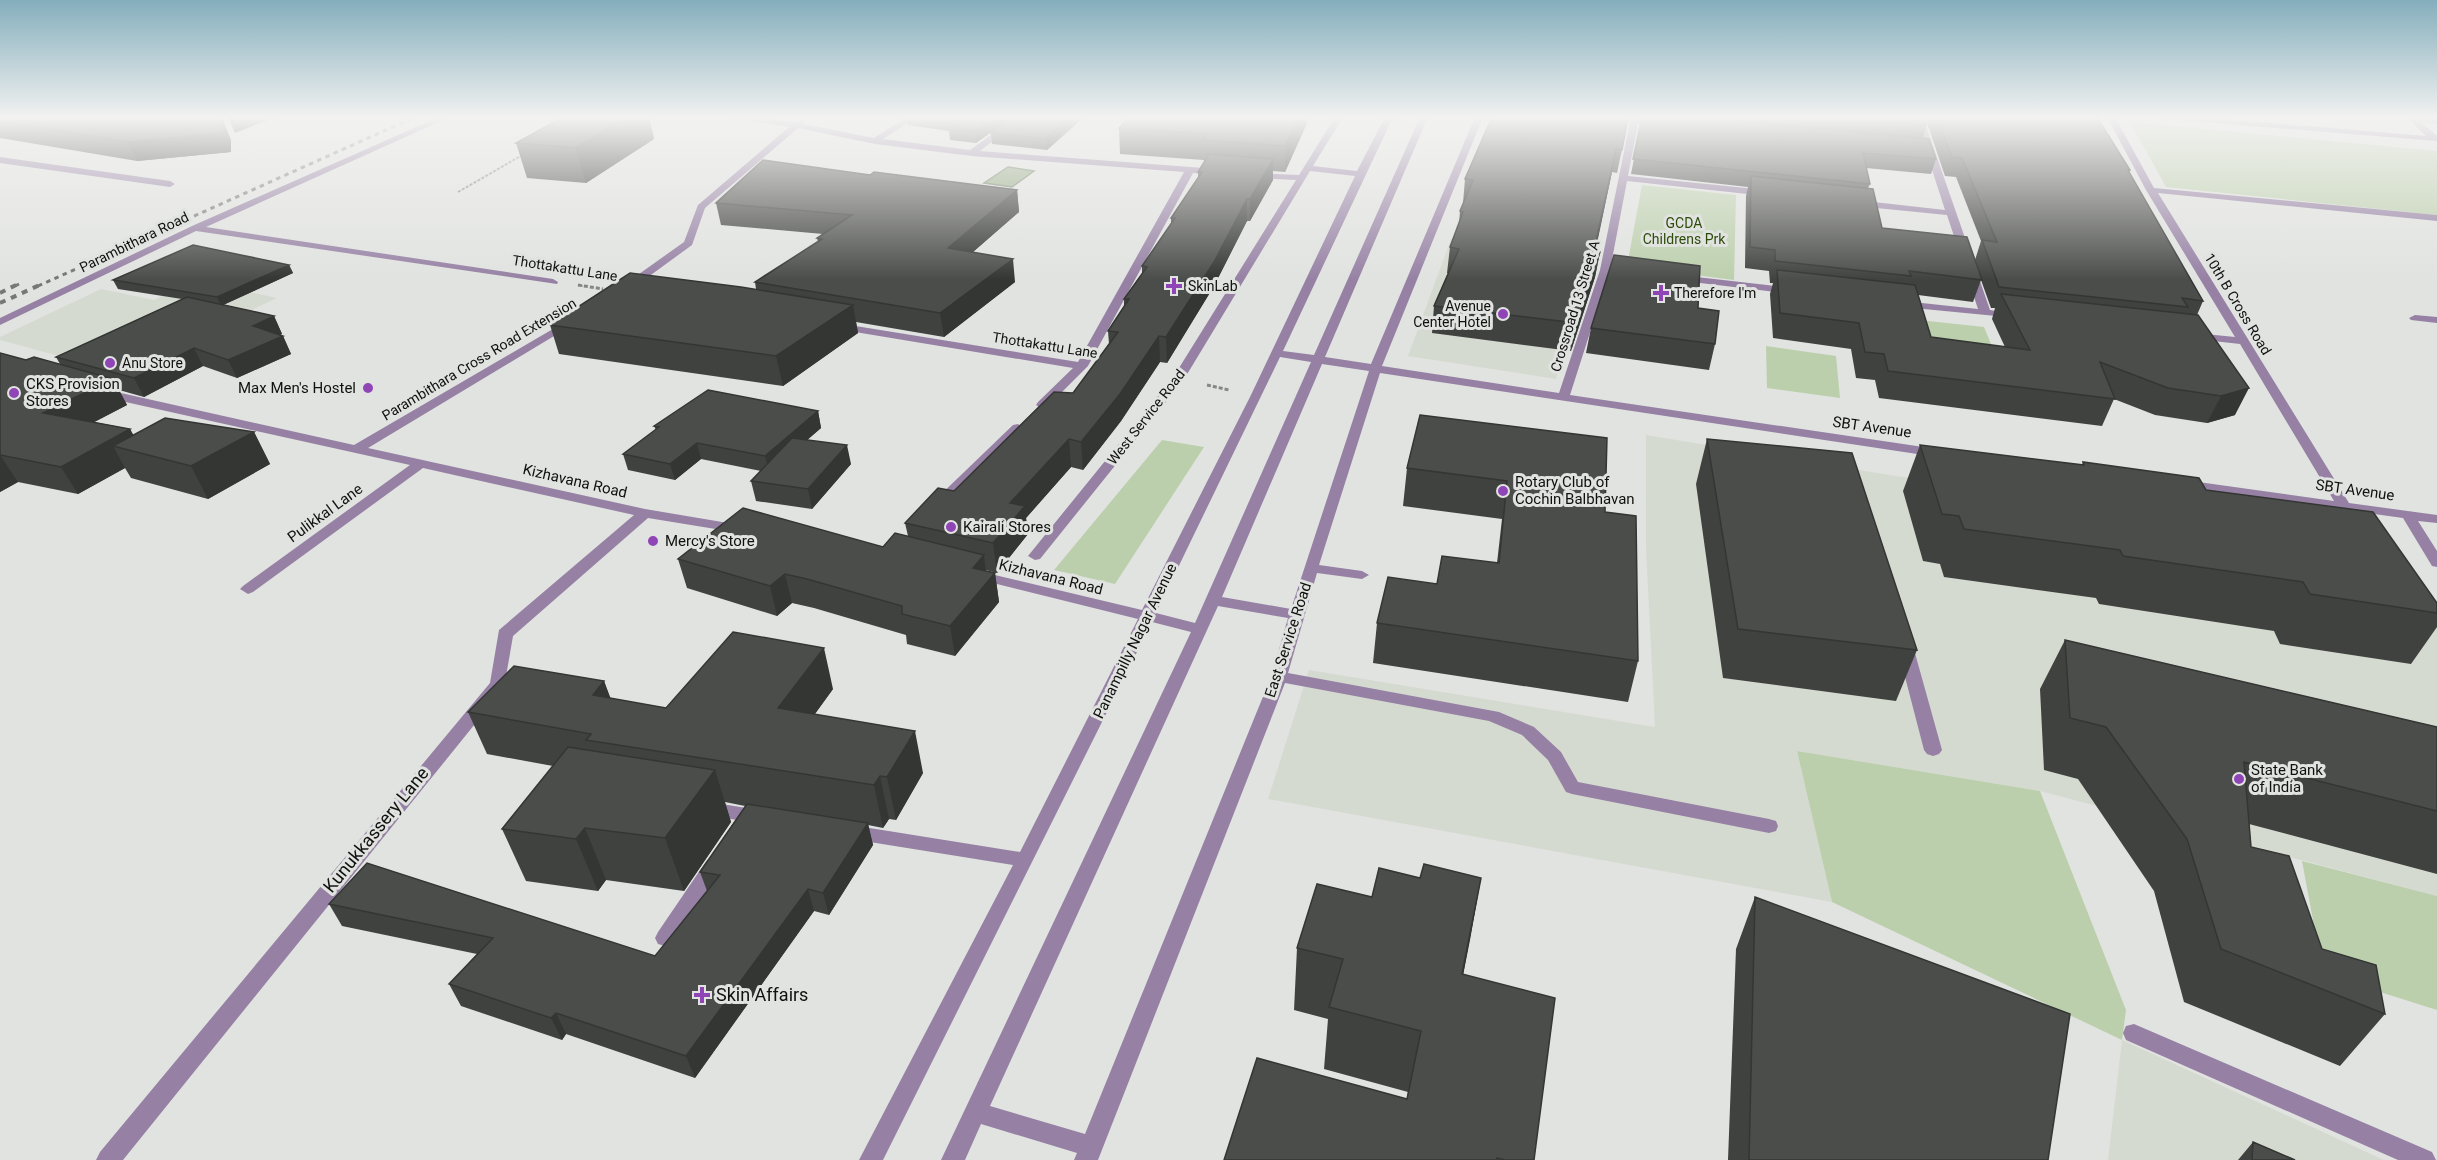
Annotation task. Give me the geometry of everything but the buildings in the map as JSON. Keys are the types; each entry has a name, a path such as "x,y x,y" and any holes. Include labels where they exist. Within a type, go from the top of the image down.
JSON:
{"street":[{"path":"83,171 170,184"},
{"name":"Parambithara Road","path":"0,322 195,228 324,171"},
{"path":"621,292 688,243 701,207 742,171"},
{"path":"930,512 1082,366 1189,171"},
{"path":"1191,171 1222,173"},
{"name":"Panampilly Nagar Avenue","path":"871,1160 1025,860 1256,397 1361,171"},
{"path":"953,1160 1200,629 1400,171"},
{"name":"East Service Road","path":"1089,1154 1279,677 1311,568 1376,367 1457,171"},
{"name":"Crossroad 13 Street A","path":"1563,398 1611,271 1625,171"},
{"path":"1937,171 1985,313"},
{"name":"10th B Cross Road","path":"2141,171 2343,504"},
{"name":"West Service Road","path":"1035,556 1179,378 1304,173"},
{"path":"1245,174 1360,174"},
{"path":"1624,178 1776,194"},
{"path":"2151,190 2437,218"},
{"path":"1846,202 1951,213"},
{"name":"Thottakattu Lane","path":"195,228 553,282"},
{"path":"1664,277 1807,293"},
{"name":"Thottakattu Lane","path":"621,292 642,295"},
{"path":"1890,302 2020,317"},
{"name":"Parambithara Cross Road Extension","path":"358,448 580,316"},
{"path":"2415,318 2437,320"},
{"name":"Thottakattu Lane","path":"821,323 1082,366"},
{"path":"2183,334 2242,341"},
{"name":"SBT Avenue","path":"1276,353 1848,441 1954,455"},
{"name":"Kizhavana Road","path":"93,390 160,407 358,448 645,513 750,530"},
{"path":"1848,441 1854,460"},
{"name":"Pulikkal Lane","path":"248,589 422,463"},
{"name":"SBT Avenue","path":"2166,482 2343,504 2437,519"},
{"name":"Kunukkassery Lane","path":"108,1160 498,684 506,634 645,513"},
{"path":"2407,514 2437,562"},
{"path":"1311,568 1362,576"},
{"name":"Kizhavana Road","path":"966,572 1200,629"},
{"path":"1212,600 1297,615"},
{"path":"1899,626 1933,750"},
{"path":"1279,677 1493,716 1528,731 1554,756 1572,787 1769,826"},
{"path":"692,806 771,819"},
{"path":"735,834 748,815"},
{"path":"829,829 1025,860"},
{"path":"664,938 722,853"},
{"path":"2134,1033 2424,1160"},
{"path":"976,1112 1089,1154"}],"path":[{"path":"458,192 494,171"},
{"name":"Thottakattu Lane","path":"553,282 621,292"},
{"path":"1179,378 1256,397"}],"shaded area":[{"path":"1002,171 1034,171 1012,187 984,183"},
{"name":"Avenue Center Hotel","path":"1451,239 1516,245 1581,289 1556,379 1408,356"},
{"path":"195,280 277,298 167,350 74,360 0,340 0,337 101,289 154,300"},
{"path":"1646,435 1896,476 2188,511 2437,624 2437,896 2040,791 1797,751 1832,902 1268,799 1309,670 1655,727 1646,548"},
{"path":"2122,1040 2384,1160 2108,1160"}],"green space":[{"path":"2157,171 2437,171 2437,215 2166,187"},
{"name":"GCDA Childrens Prk","path":"1642,185 1736,195 1734,280 1627,266"},
{"path":"1919,320 1984,327 2001,368 1932,360"},
{"path":"1766,346 1836,356 1840,398 1767,388"},
{"path":"1162,440 1204,447 1115,584 1054,570"},
{"path":"1797,751 2040,791 2126,1010 2122,1040 1832,902"},
{"path":"2302,861 2437,896 2437,1010 2323,974"}],"railway":[{"path":"38,286 294,171"},
{"path":"0,293 18,284"},
{"path":"15,286 19,284"},
{"path":"0,303 42,284"}],"place":[{"name":"SkinLab","path":"1174,286"},
{"name":"Therefore I'm","path":"1661,293"},
{"name":"Avenue Center Hotel","path":"1503,314"},
{"name":"Anu Store","path":"110,363"},
{"name":"Max Men's Hostel","path":"368,388"},
{"name":"CKS Provision Stores","path":"14,393"},
{"name":"Rotary Club of Cochin Balbhavan","path":"1503,491"},
{"name":"Kairali Stores","path":"951,527"},
{"name":"Mercy's Store","path":"653,541"},
{"name":"State Bank of India","path":"2239,779"},
{"name":"Skin Affairs","path":"702,995"}]}
